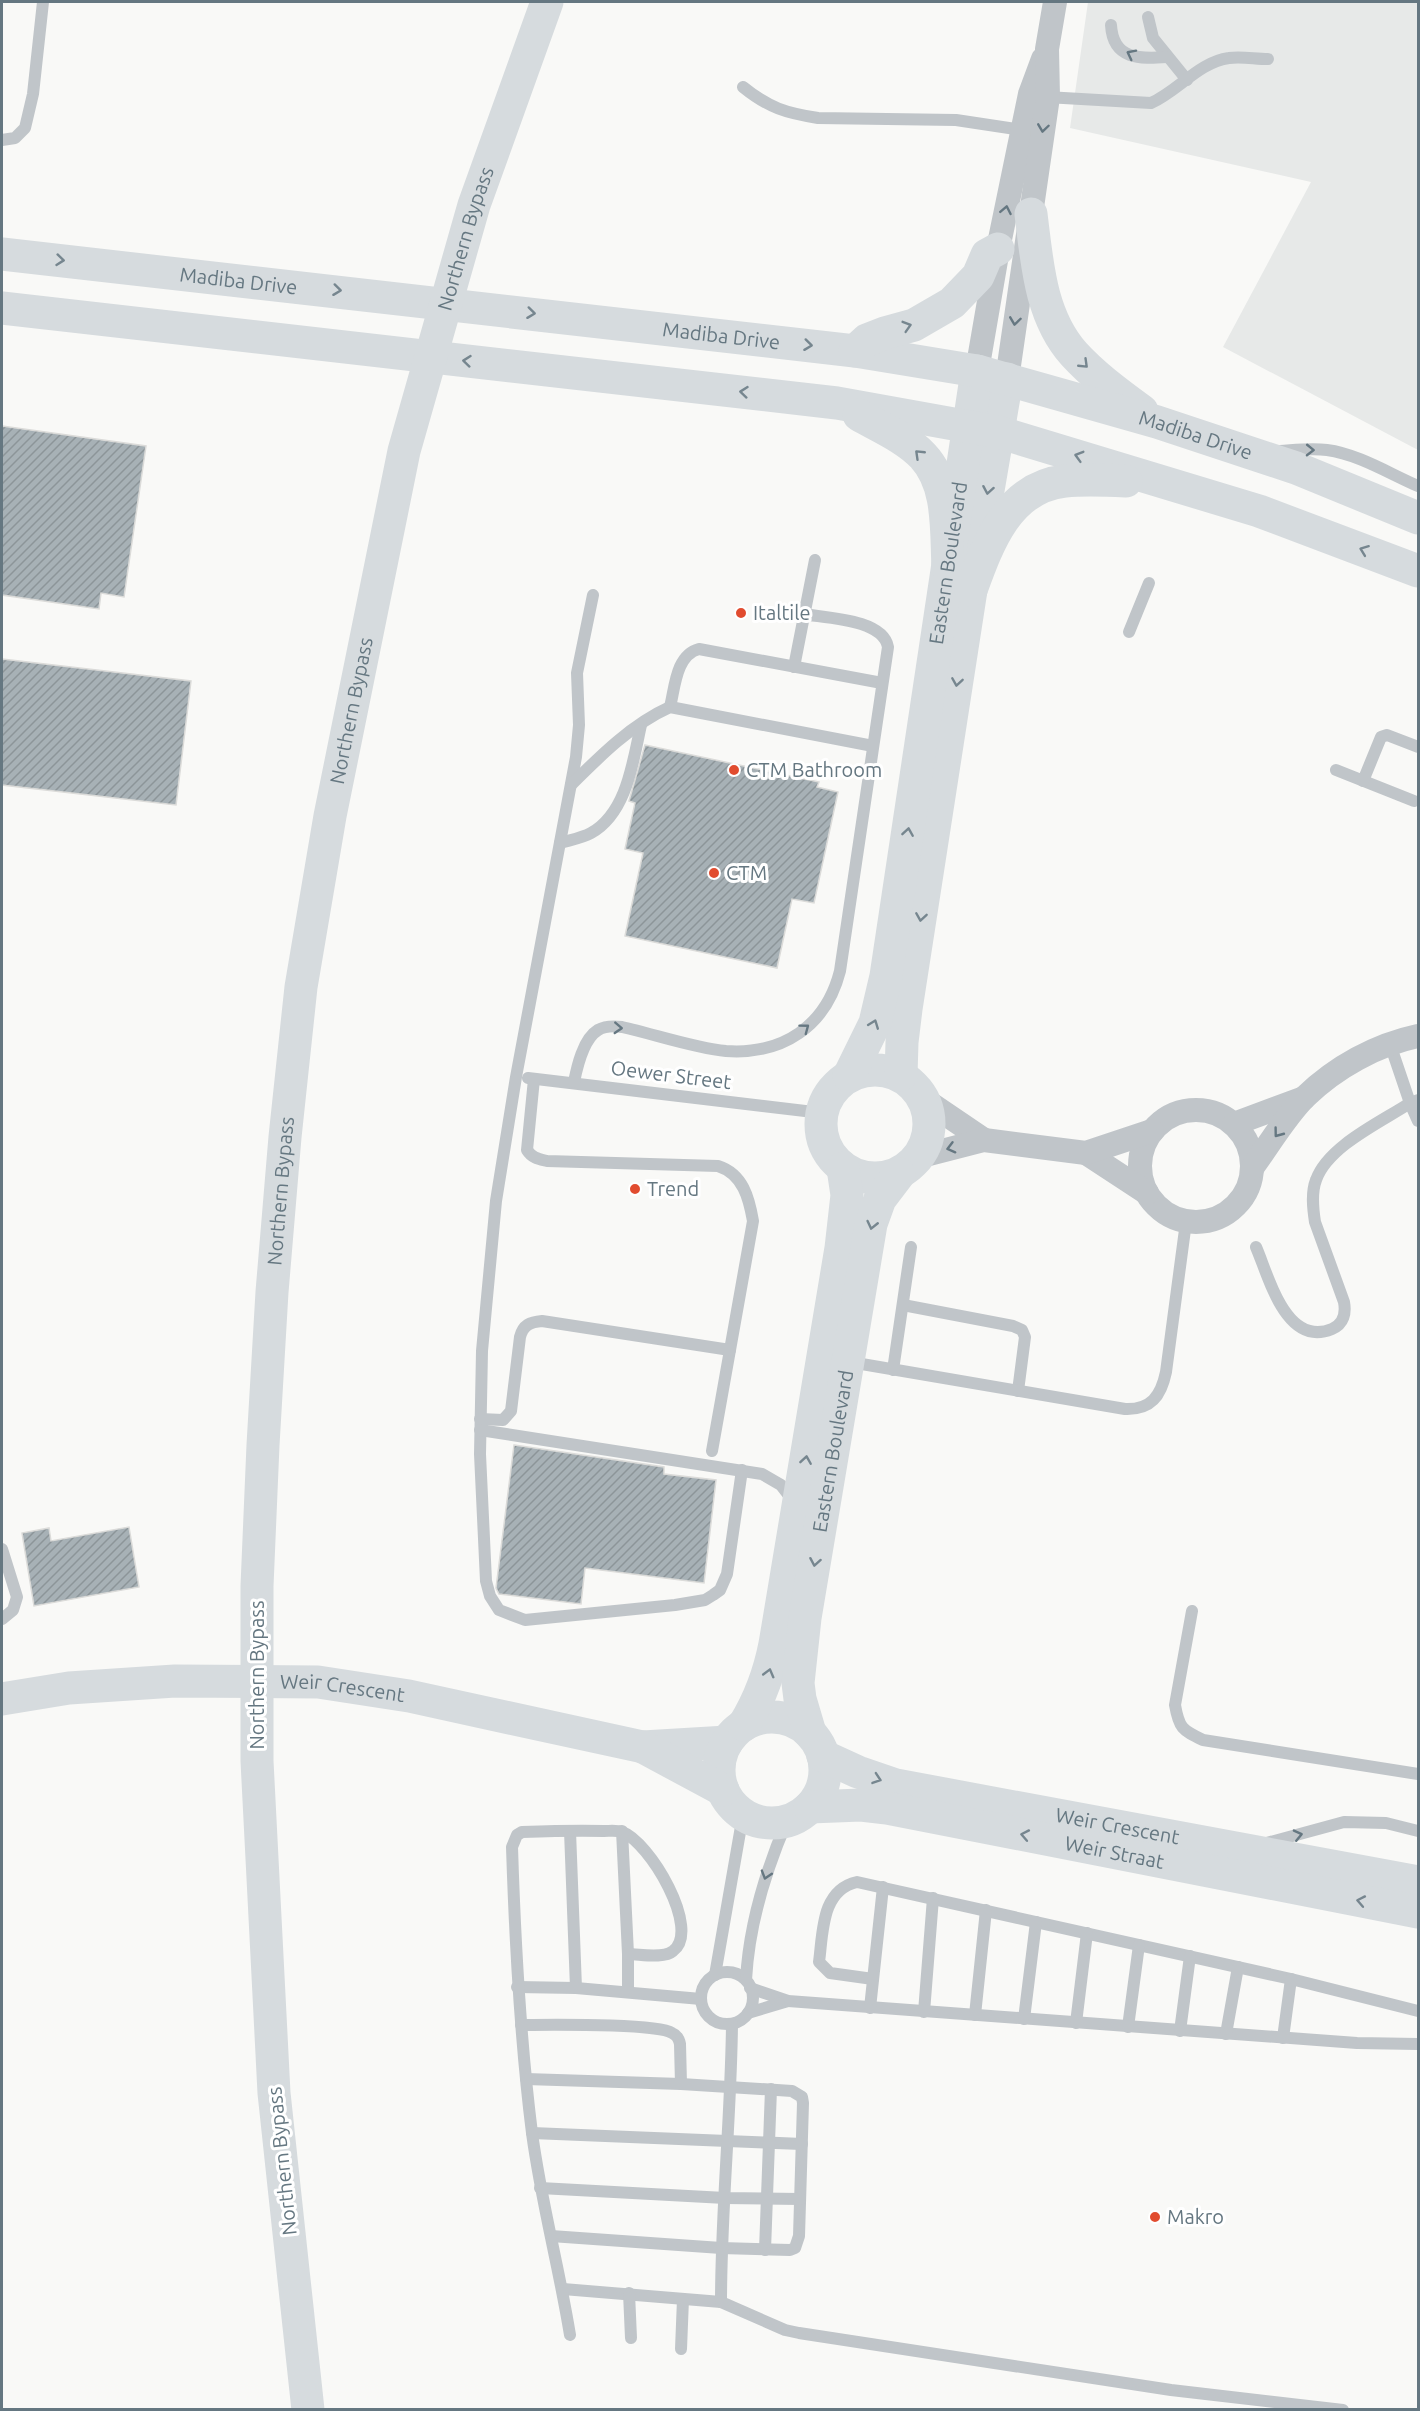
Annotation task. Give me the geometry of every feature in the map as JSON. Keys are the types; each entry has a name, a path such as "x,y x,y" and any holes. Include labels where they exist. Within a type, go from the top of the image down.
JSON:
{"main road":[{"name":"Northern Bypass","path":"307,2395 274,2093 257,1761 257,1586 272,1292 301,987 332,805 404,451 474,205 548,2"},
{"path":"1031,214 1041,283 1048,311 1060,334 1074,354 1093,373 1157,422"},
{"path":"855,351 867,340 914,325 951,303 978,276 987,255 998,249"},
{"name":"Madiba Drive","path":"2,254 855,351 992,375 1157,422 1252,453 1296,468 1419,518"},
{"path":"2,308 837,403 984,429 1173,484 1269,515 1419,571"},
{"name":"Eastern Boulevard","path":"822,1113 832,1092 849,1076 875,1023 886,976 960,579 992,375"},
{"path":"837,403 903,440 922,454 930,465 942,492 960,579"},
{"path":"960,579 1010,509 1032,493 1064,481 1132,481 1173,484"},
{"name":"Eastern Boulevard","path":"901,1075 906,1009 960,579"},
{"path":"849,1076 866,1070 884,1070 901,1075 915,1086 925,1100"},
{"name":"Eastern Boulevard","path":"817,1745 800,1699 799,1669 872,1224 880,1199 923,1150 929,1134 930,1117 925,1100"},
{"path":"822,1113 821,1128 824,1143 832,1157 843,1168 870,1179 884,1178 908,1165"},
{"name":"Eastern Boulevard","path":"735,1733 760,1697 770,1671 841,1248 847,1195 843,1168"},
{"name":"Weir Crescent","path":"2,1699 69,1688 175,1680 318,1682 409,1696 643,1747"},
{"path":"771,1717 786,1719 799,1724 817,1745 825,1774 820,1792 798,1814 772,1823 757,1821 733,1802 643,1747 735,1733 757,1719 771,1717"},
{"path":"733,1802 719,1774 721,1757 735,1733"},
{"name":"Weir Crescent","path":"817,1745 858,1772 896,1785 1419,1882"},
{"name":"Weir Straat","path":"798,1814 861,1805 887,1808 1419,1912"}],"street":[{"name":"Eastern Boulevard","path":"992,375 1031,214 1039,95 1055,2"},
{"name":"Eastern Boulevard","path":"992,375 998,249 1022,130 1039,95"},
{"path":"1252,1168 1304,1098 1333,1073 1376,1048 1419,1036"},
{"path":"1234,1124 1304,1098"},
{"path":"925,1100 984,1140"},
{"path":"1201,1110 1218,1114 1234,1124 1245,1138 1252,1156 1252,1175 1246,1193 1234,1209 1218,1219 1200,1223 1186,1222 1164,1213 1150,1200 1142,1183 1139,1165 1143,1147 1152,1131 1166,1119 1183,1111 1201,1110"},
{"path":"908,1165 984,1140 1086,1153 1152,1131"},
{"path":"1086,1153 1147,1193"}],"lane":[{"path":"2,140 15,138 25,128 33,94 43,2"},
{"path":"1148,17 1153,38 1187,80"},
{"path":"1111,25 1114,40 1129,55 1141,59 1167,57"},
{"path":"1039,95 1151,103 1163,98 1211,63 1229,58 1268,59"},
{"path":"743,87 765,104 807,117 956,120 1022,130"},
{"path":"1252,453 1308,449 1329,450 1419,486"},
{"path":"794,667 815,560"},
{"path":"1129,632 1149,583"},
{"path":"593,595 577,673 579,725 571,785 516,1077 496,1201 482,1351 480,1424 486,1581 490,1596 499,1610 525,1620 705,1600 720,1590 727,1574 741,1470"},
{"path":"574,1082 581,1057 592,1036 598,1030 611,1026 622,1027 724,1051 766,1048 803,1031 823,1011 837,983 888,647 887,641 879,632 868,626 803,614"},
{"path":"670,707 680,666 684,659 699,649 882,683"},
{"path":"571,785 592,764 641,725 670,707 873,746"},
{"path":"560,843 593,832 616,808 626,784 641,725"},
{"path":"1363,781 1381,737 1387,735 1419,747"},
{"path":"1335,770 1414,801"},
{"path":"1390,1044 1414,1102 1419,1121"},
{"name":"Oewer Street","path":"516,1077 574,1082 822,1113"},
{"path":"534,1078 527,1150 530,1155 547,1161 718,1166 725,1168 743,1186 749,1198 753,1221 712,1451"},
{"path":"1256,1246 1284,1311 1292,1322 1306,1331 1325,1332 1335,1328 1343,1320 1346,1312 1315,1222 1313,1209 1316,1180 1339,1149 1414,1102"},
{"path":"849,1362 1125,1409 1141,1408 1153,1402 1159,1394 1166,1372 1186,1222"},
{"path":"893,1370 910,1247"},
{"path":"903,1305 1013,1326 1022,1330 1025,1337 1018,1390"},
{"path":"480,1424 502,1420 512,1411 520,1337 524,1328 531,1322 542,1321 730,1350"},
{"path":"480,1424 762,1474 781,1485 797,1509"},
{"path":"2,1549 17,1597 12,1610 2,1618"},
{"path":"1192,1611 1175,1705 1177,1719 1184,1731 1203,1740 1419,1774"},
{"path":"733,1802 715,1975 703,1988 701,1999 704,2012 717,2023 732,2024 748,2013 788,2001"},
{"path":"748,2013 752,1996 748,1984 751,1931 771,1858 798,1814"},
{"path":"1242,1851 1344,1822 1386,1823 1419,1831"},
{"path":"570,1831 576,1988"},
{"path":"622,1831 628,1991"},
{"path":"570,2334 540,2188 532,2133 517,1987 512,1846 514,1839 522,1832 622,1831 642,1848 663,1877 674,1900 681,1926 679,1944 673,1952 667,1954 628,1954"},
{"path":"873,1979 830,1972 819,1962 826,1910 833,1896 845,1886 857,1882 1291,1979 1419,2011"},
{"path":"870,2007 883,1887"},
{"path":"924,2012 933,1898"},
{"path":"975,2015 986,1910"},
{"path":"1024,2019 1036,1922"},
{"path":"1076,2023 1087,1933"},
{"path":"1128,2027 1139,1945"},
{"path":"1180,2031 1190,1956"},
{"path":"1226,2034 1238,1967"},
{"path":"715,1975 731,1973 748,1984 788,2001 1180,2031 1357,2043 1419,2044"},
{"path":"1283,2038 1291,1979"},
{"path":"517,1987 628,1991 701,1999"},
{"path":"721,2302 721,2248 731,2088 732,2024"},
{"path":"521,2025 640,2028 673,2033 680,2044 681,2084"},
{"path":"526,2079 681,2084 792,2091 802,2097 799,2236 795,2248 790,2250 721,2248 551,2236"},
{"path":"765,2250 771,2090"},
{"path":"532,2133 802,2144"},
{"path":"540,2188 725,2198 800,2199"},
{"path":"562,2289 721,2302 785,2331 799,2334 1171,2390 1343,2409"},
{"path":"630,2294 631,2338"},
{"path":"681,2349 683,2299"}],"shaded area":[{"path":"1088,2 1418,2 1418,450 1223,347 1311,182 1070,128"}],"building":[{"path":"2,426 146,446 124,597 101,593 99,609 2,595"},
{"path":"2,659 191,681 176,805 2,785"},
{"path":"645,745 819,782 817,787 838,792 814,903 792,899 777,968 625,936 643,853 625,849 635,803 629,801"},
{"path":"514,1445 664,1467 664,1474 716,1480 704,1583 585,1568 581,1604 499,1594 496,1588"},
{"path":"129,1527 139,1587 34,1606 22,1533 49,1528 51,1541"}],"place":[{"name":"Italtile","path":"741,613"},
{"name":"CTM Bathroom","path":"734,770"},
{"name":"CTM","path":"714,873"},
{"name":"Trend","path":"635,1189"},
{"name":"Makro","path":"1155,2217"}]}
